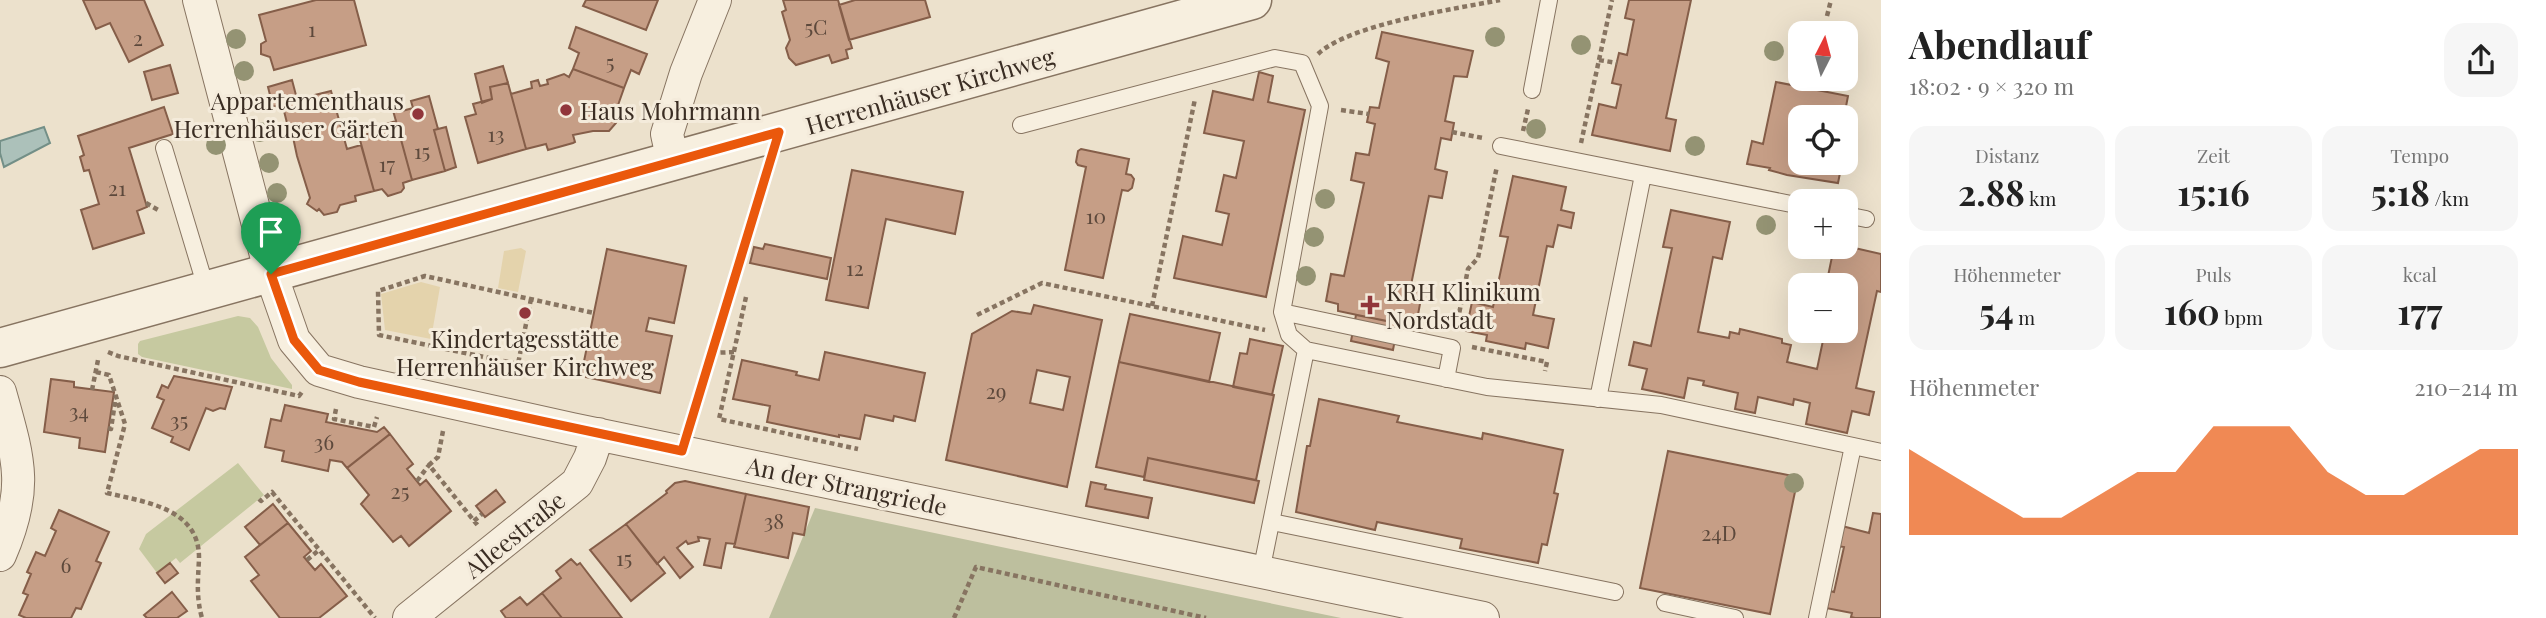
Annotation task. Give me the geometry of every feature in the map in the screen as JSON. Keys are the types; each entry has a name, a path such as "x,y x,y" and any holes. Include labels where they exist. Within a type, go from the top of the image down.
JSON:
{"street":[{"path":"199,0 271,274 294,340 319,370"},
{"path":"673,162 667,134 686,73 715,0"},
{"name":"Herrenhäuser Kirchweg","path":"0,348 1252,0"},
{"name":"An der Strangriede","path":"319,370 359,382 598,434 1483,618"},
{"path":"0,393 19,471 19,500 13,526 0,555"},
{"name":"Alleestraße","path":"409,618 577,483 590,458 598,434"}],"lane":[{"path":"1532,90 1549,0"},
{"path":"1021,125 1275,58 1302,62 1320,106 1282,312 1289,335 1306,351 1487,387 1661,405 1881,452"},
{"path":"1501,146 1788,203"},
{"path":"164,148 207,291"},
{"path":"1598,399 1643,174"},
{"path":"1858,217 1866,219"},
{"path":"1282,312 1452,345 1446,379"},
{"path":"1261,572 1306,351"},
{"path":"1817,618 1853,446"},
{"path":"1272,522 1615,592"},
{"path":"1665,603 1735,618"}],"path":[{"path":"1302,62 1326,46 1380,25 1500,0"},
{"path":"1578,161 1612,0"},
{"path":"1827,16 1830,0"},
{"path":"1599,60 1617,63"},
{"path":"1152,306 1199,78"},
{"path":"1520,149 1532,90"},
{"path":"682,451 779,132"},
{"path":"1452,132 1482,138 1501,146 1478,258 1468,269 1452,345 1547,362 1541,393"},
{"path":"531,299 518,364 379,335 378,291 425,276 531,299 594,313"},
{"path":"977,315 1042,283 1289,335"},
{"path":"746,297 719,419 858,449"},
{"path":"107,351 118,356 299,396 319,370"},
{"path":"712,353 734,352"},
{"path":"92,390 98,360"},
{"path":"96,372 109,374 125,424 107,493 164,507 190,525 199,555 197,587 202,618"},
{"path":"108,428 111,429 117,393"},
{"path":"336,409 332,421 373,427 377,417"},
{"path":"417,481 438,457 443,432"},
{"path":"429,465 482,531"},
{"path":"259,499 261,501 272,492 374,618"},
{"path":"474,521 482,514"},
{"path":"307,560 319,550"},
{"path":"954,618 976,567 1206,618"}],"green space":[{"path":"238,316 250,318 258,327 271,358 292,385 292,389 138,354 140,341"},
{"path":"238,463 264,495 180,563 176,558 157,573 139,549 146,534"},
{"path":"815,508 1341,618 769,618"}],"sand":[{"path":"521,248 526,251 518,292 498,288 504,251"},
{"path":"421,282 440,287 431,339 385,330 381,294"}],"water":[{"path":"44,127 50,143 4,167 0,141"}],"building":[{"path":"83,0 144,0 163,45 129,62 110,23 96,29"},
{"path":"316,0 354,0 366,45 274,70 270,57 261,54 261,44 266,41 259,15"},
{"path":"586,0 658,0 646,30 583,6"},
{"path":"783,0 838,0 852,48 846,50 848,58 832,63 829,55 796,65 789,58 786,48 790,40 782,12 786,10"},
{"path":"855,0 925,0 930,17 849,40 839,5"},
{"path":"1629,0 1691,0 1666,118 1676,120 1670,151 1592,135 1599,104 1616,108 1621,85 1612,83 1619,53 1627,55 1634,20 1625,18"},
{"path":"576,27 647,54 639,74 631,70 624,88 573,69 579,53 569,48"},
{"path":"1382,32 1473,51 1467,77 1454,76 1445,121 1454,123 1451,140 1441,138 1435,169 1447,172 1442,198 1429,196 1410,290 1422,293 1417,320 1404,318 1401,324 1338,311 1338,304 1326,301 1331,274 1344,276 1364,183 1351,180 1356,153 1369,155 1375,124 1367,122 1370,107 1379,108 1389,62 1376,58"},
{"path":"170,65 178,93 152,100 144,72"},
{"path":"503,66 508,83 490,87 492,99 482,103 475,74"},
{"name":"Haus Mohrmann","path":"573,69 624,88 617,108 616,123 609,131 573,135 573,143 548,150 546,144 526,149 511,94 532,88 531,82 538,80 540,86 548,84 547,80 564,74 569,77"},
{"path":"1259,72 1273,76 1268,102 1305,110 1266,297 1174,278 1183,236 1222,245 1229,214 1216,211 1224,175 1236,178 1244,141 1204,133 1213,91 1253,100"},
{"path":"292,80 297,99 273,107 268,87"},
{"path":"1776,82 1788,84 1788,91 1822,91 1848,96 1846,105 1788,105 1788,175 1840,175 1838,183 1787,175 1769,170 1770,168 1747,164 1752,141 1763,144"},
{"path":"508,83 526,149 478,163 465,117 476,114 473,104 492,99 490,87"},
{"path":"331,91 347,149 361,145 374,191 355,196 356,201 340,205 337,212 324,215 319,209 317,211 307,204 310,198 282,103"},
{"path":"429,96 438,129 434,130 445,171 412,180 391,103 398,100 402,111 413,108 411,101"},
{"path":"164,107 173,134 129,148 147,207 137,211 144,233 93,249 81,210 99,204 89,170 84,171 80,157 84,155 78,136"},
{"path":"396,121 412,180 403,183 401,192 388,196 382,189 374,191 360,140 364,135 372,133 370,125 375,124 376,127"},
{"path":"446,127 456,167 445,171 434,130"},
{"path":"1081,149 1129,159 1126,174 1134,179 1132,188 1128,191 1122,190 1103,278 1065,270 1086,167 1076,162"},
{"path":"852,170 963,192 955,234 886,219 868,308 826,300"},
{"path":"1513,176 1566,187 1561,210 1574,213 1571,228 1558,225 1553,247 1547,246 1533,315 1554,319 1548,348 1526,343 1525,349 1486,341 1487,335 1466,331 1472,302 1493,307 1508,237 1500,236"},
{"path":"1671,210 1730,222 1722,259 1713,257 1698,332 1729,338 1730,332 1739,334 1740,329 1782,339 1782,343 1791,345 1787,362 1817,369 1822,343 1858,343 1858,273 1829,273 1832,259 1858,259 1858,249 1881,254 1881,292 1877,291 1856,388 1874,392 1869,415 1852,411 1847,433 1806,424 1810,403 1794,399 1793,405 1758,397 1755,413 1735,409 1738,393 1703,385 1704,381 1688,378 1684,398 1642,389 1647,369 1629,365 1634,342 1651,346 1672,248 1663,247"},
{"path":"765,244 831,258 827,279 750,263 754,247 763,249"},
{"path":"607,249 686,266 674,323 649,318 646,331 672,336 660,393 581,376"},
{"path":"1034,305 1102,320 1067,487 946,460 972,334 1012,311 1031,314","holes":["1037,370 1070,377 1063,410 1030,403"]},
{"path":"1130,314 1220,333 1209,382 1119,362"},
{"path":"1356,315 1398,323 1393,350 1351,341"},
{"path":"1250,339 1283,346 1272,395 1233,387 1240,353 1247,354"},
{"path":"825,352 925,373 915,421 894,416 893,421 865,415 860,439 839,437 767,422 770,406 733,399 742,360 797,372 796,375 819,380"},
{"path":"1119,362 1274,395 1256,480 1148,458 1144,477 1096,467"},
{"path":"174,376 232,387 225,409 213,411 206,408 189,450 171,442 173,437 152,428 164,400 157,397 162,385 168,388"},
{"path":"51,379 74,382 74,387 114,392 105,452 79,448 80,438 44,432"},
{"path":"1319,399 1399,416 1397,422 1482,439 1483,433 1563,450 1554,493 1558,494 1547,545 1542,544 1538,563 1460,548 1462,539 1377,522 1375,530 1296,512 1307,446 1310,446"},
{"path":"285,405 328,414 326,422 377,432 384,427 390,434 347,468 342,462 330,460 328,471 282,461 284,451 265,447 271,419 281,421"},
{"path":"390,434 413,464 407,469 420,485 426,480 451,511 409,546 401,536 393,542 361,504 369,495 347,468"},
{"path":"1668,451 1798,477 1770,614 1640,588"},
{"path":"1148,458 1259,481 1254,503 1144,480"},
{"path":"685,481 746,494 735,544 726,543 721,568 704,565 710,539 698,537 699,541 688,544 686,541 677,548 693,567 680,578 664,557 657,564 626,524 667,493 675,483"},
{"path":"1091,482 1106,485 1105,489 1152,498 1148,518 1086,506"},
{"path":"496,490 505,502 485,517 476,506"},
{"path":"746,494 809,507 804,535 793,533 788,558 734,547"},
{"path":"273,504 288,523 260,545 245,527"},
{"path":"59,510 109,532 96,561 101,563 81,609 76,608 71,618 26,618 19,615 28,595 23,593 31,574 27,572 36,552 45,556 56,531 51,528"},
{"path":"1873,513 1881,514 1881,618 1855,618 1851,617 1852,613 1826,608 1830,591 1834,592 1844,547 1837,546 1842,526 1869,533"},
{"path":"288,523 311,551 304,557 315,570 321,564 347,596 319,618 280,618 251,581 259,575 245,557"},
{"path":"626,524 665,573 631,601 590,550"},
{"path":"571,559 577,565 580,563 622,618 562,618 542,593 561,578 556,571"},
{"path":"170,563 178,573 165,583 157,573"},
{"path":"172,592 187,611 177,618 147,618 144,615"},
{"path":"542,593 562,618 506,618 501,611 520,597 527,605"}],"place":[{"name":"Haus Mohrmann","path":"566,110"},
{"name":"Appartementhaus Herrenhäuser Gärten","path":"418,114"},
{"name":"KRH Klinikum Nordstadt","path":"1370,305"},
{"name":"Kindertagesstätte Herrenhäuser Kirchweg","path":"525,313"}],"route":[{"path":"779,132 682,451 359,382 319,370 294,340 271,274 779,132"}]}
